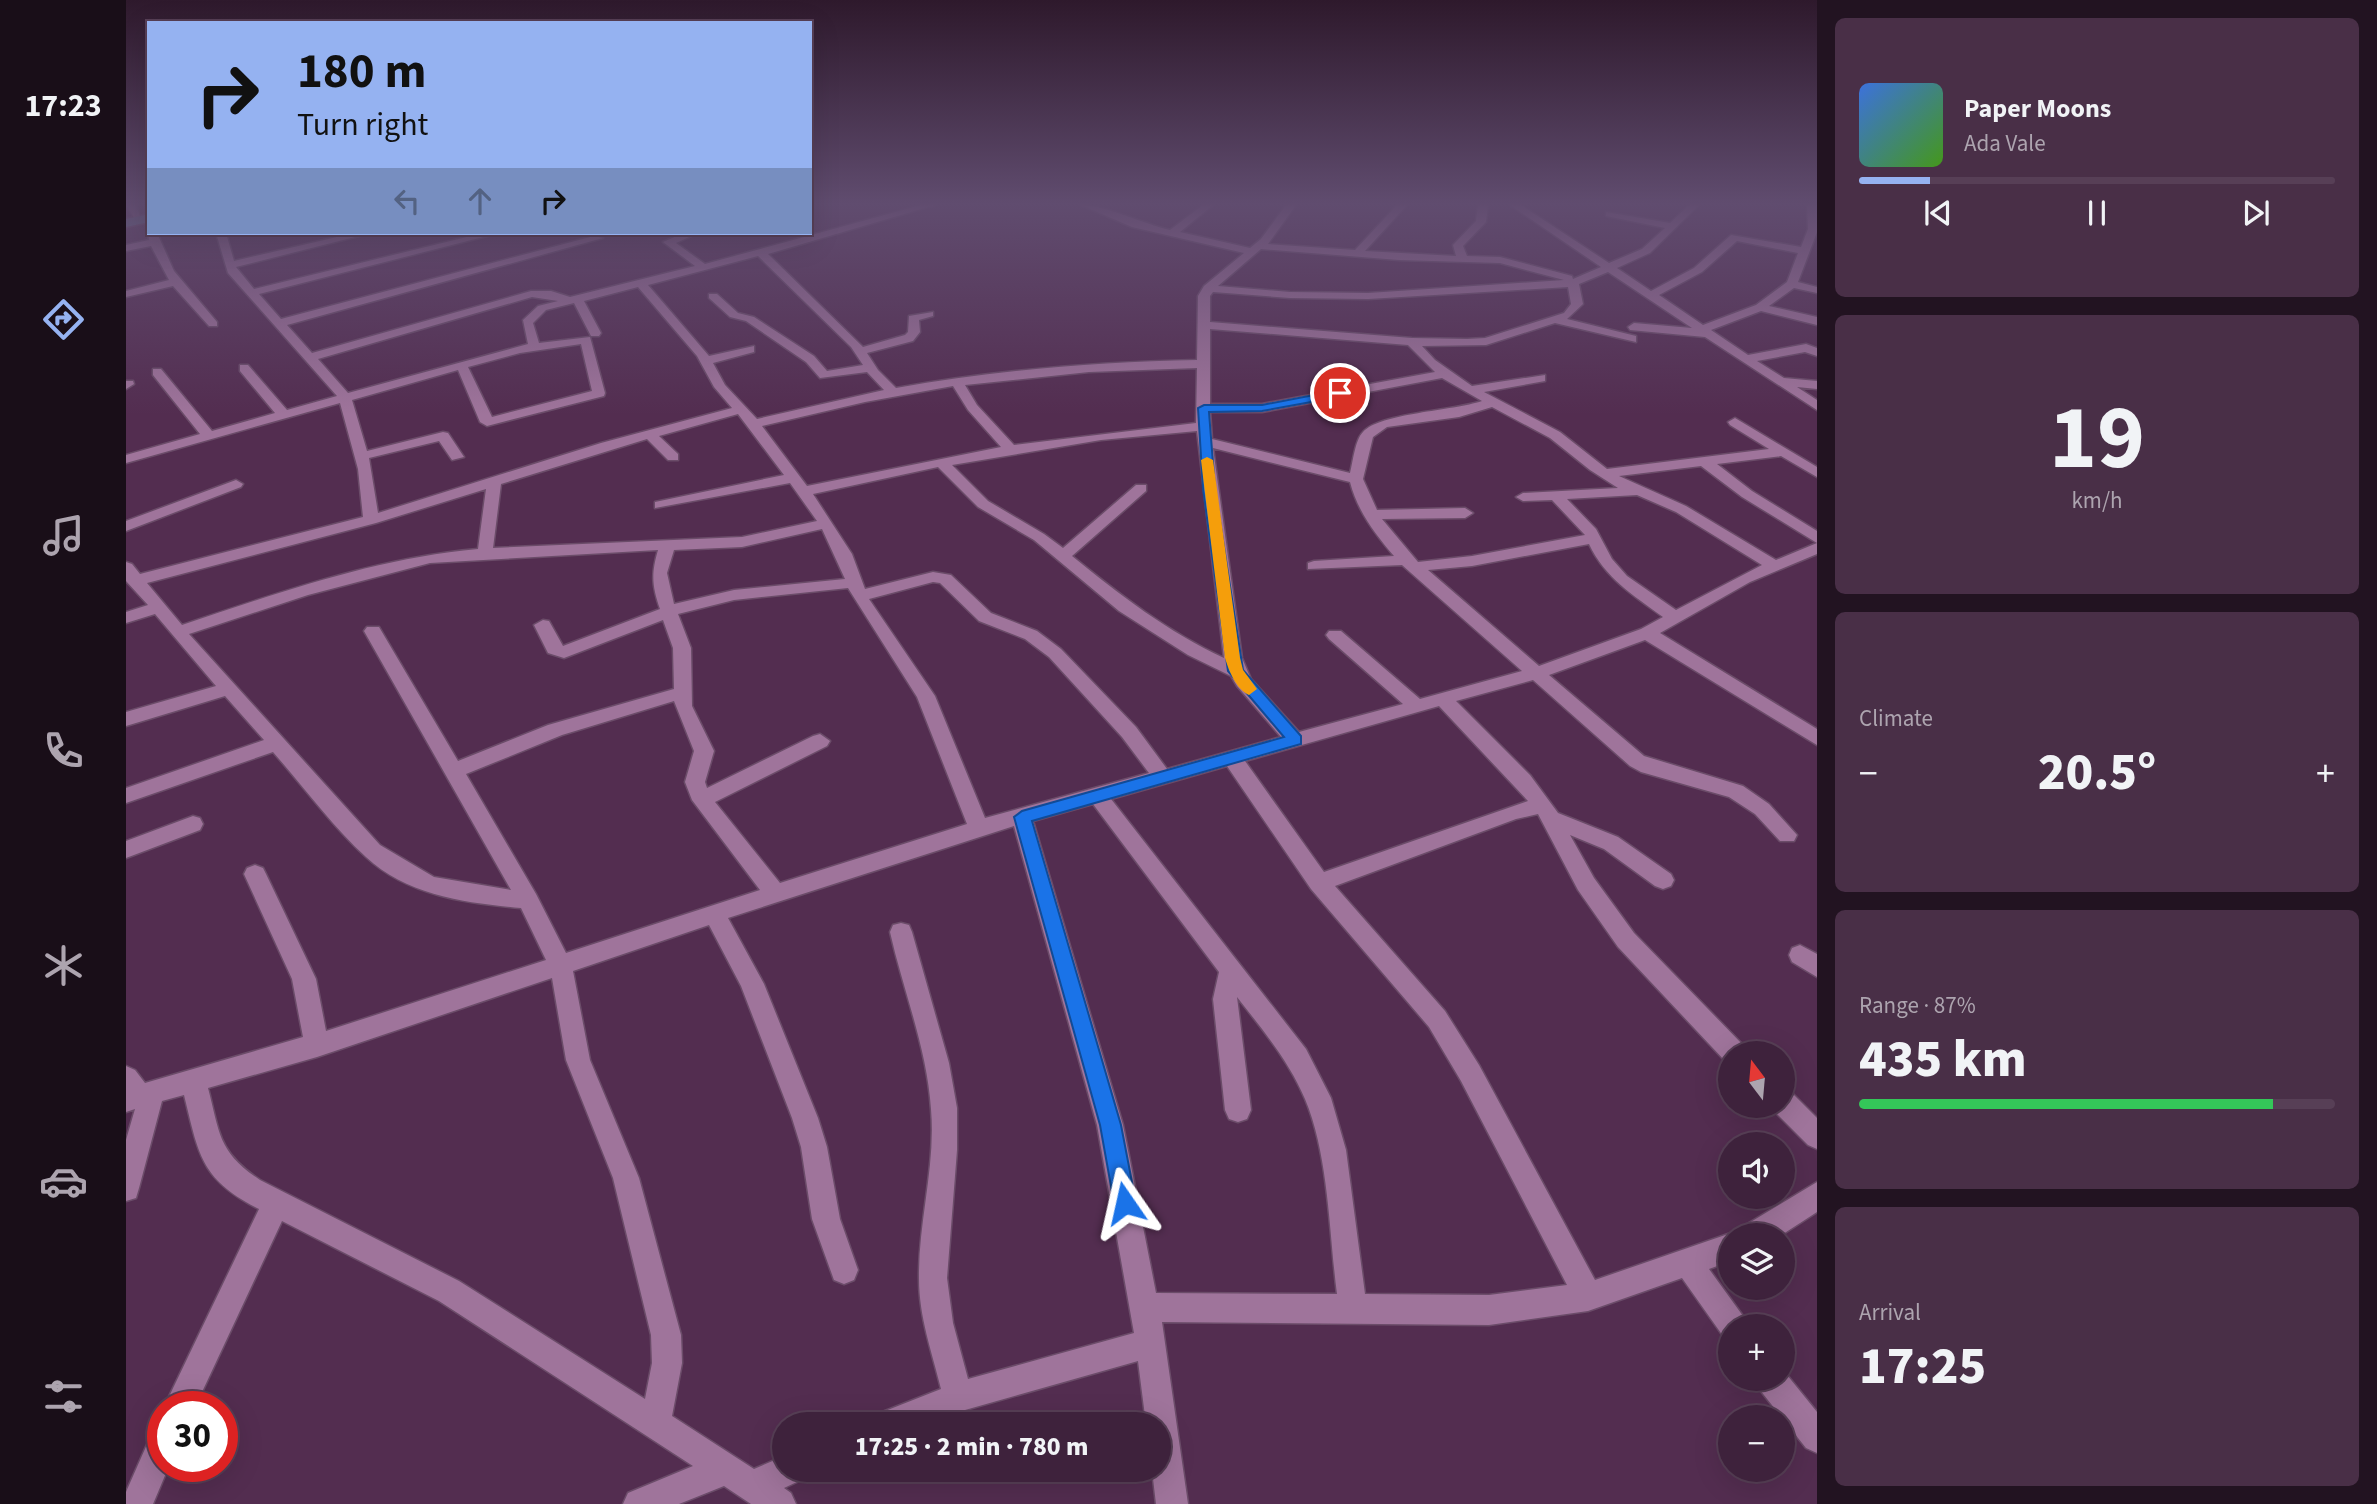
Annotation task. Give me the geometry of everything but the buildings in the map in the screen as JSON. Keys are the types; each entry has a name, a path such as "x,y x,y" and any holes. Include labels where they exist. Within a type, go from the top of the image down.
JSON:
{"street":[{"path":"171,275 213,324"},
{"path":"237,275 344,396 362,456 371,520"},
{"path":"251,293 323,275"},
{"path":"280,323 459,275"},
{"path":"534,345 527,322 542,308 674,275"},
{"path":"784,275 861,351 870,368 892,391"},
{"path":"1224,275 1208,288 1202,325 1203,426 1209,489 1236,671"},
{"path":"1554,275 1574,282"},
{"path":"1208,288 1290,295 1355,296 1574,282 1593,275"},
{"path":"1620,275 1817,406"},
{"path":"1651,295 1688,275"},
{"path":"1557,320 1633,333 1704,331 1760,307 1792,285 1795,275"},
{"path":"126,294 174,282"},
{"path":"1202,325 1412,342 1486,341 1557,320 1574,310 1577,304 1574,282"},
{"path":"641,283 705,361 720,387 754,424 827,523 844,554 856,589 926,696 979,828"},
{"path":"1792,285 1817,290"},
{"path":"312,358 531,294 551,294 573,299 595,333"},
{"path":"713,296 734,315 750,319 810,359 824,375 870,368"},
{"path":"1760,307 1817,321"},
{"path":"861,351 909,338 914,332 913,318 929,314"},
{"path":"126,459 344,396 534,345 586,341 598,395 487,422 474,388 461,365"},
{"path":"1412,342 1444,374 1546,430 1606,474 1681,509 1773,565"},
{"path":"705,361 750,349"},
{"path":"1745,359 1802,349 1817,352"},
{"path":"754,424 892,391 957,380 1115,364 1203,364"},
{"path":"244,368 283,414"},
{"path":"157,372 208,435"},
{"path":"1204,408 1262,408 1444,374"},
{"path":"1470,390 1541,378"},
{"path":"957,380 963,398 984,416 1009,448"},
{"path":"1780,382 1817,386"},
{"path":"1491,402 1459,413 1396,420 1373,428 1367,435 1356,479 1384,535 1410,564 1637,761 1648,767 1736,791 1762,809 1787,835"},
{"path":"528,900 463,894 421,883 397,871 373,851 178,632 130,574 371,520 650,434 742,409"},
{"path":"1735,422 1817,473"},
{"path":"802,492 1009,448 1113,433 1203,426"},
{"path":"650,434 673,457"},
{"path":"362,456 443,436 457,457"},
{"path":"1206,442 1356,479"},
{"path":"1606,474 1783,452"},
{"path":"941,462 983,504 1063,556 1125,607 1182,644 1236,671 1295,740"},
{"path":"1705,462 1747,494 1817,538"},
{"path":"660,505 792,478"},
{"path":"485,553 494,481"},
{"path":"126,526 236,484"},
{"path":"1063,556 1141,488"},
{"path":"1523,497 1639,491"},
{"path":"1556,496 1594,538 1605,561 1621,579 1675,617"},
{"path":"1373,515 1465,513"},
{"path":"178,632 387,567 485,553 742,542 827,523"},
{"path":"1314,566 1472,561 1594,538"},
{"path":"668,544 660,573 660,587 682,648 681,693 704,751 695,782 702,800 775,893"},
{"path":"126,1188 136,1092 194,1083 317,1045 979,828 1444,701 1536,673 1647,633 1773,565 1817,548"},
{"path":"543,625 554,649 564,652 669,611 734,595 856,589 933,577 945,578 985,617 1031,635 1055,653 1129,732 1163,778"},
{"path":"126,618 157,608"},
{"path":"373,631 528,900 561,966 578,1060 626,1178 666,1335 667,1363 655,1423"},
{"path":"1647,633 1817,738"},
{"path":"1335,635 1418,707"},
{"path":"126,719 229,689"},
{"path":"454,771 555,730 681,693"},
{"path":"1444,701 1515,771 1548,812 1586,884 1626,940 1723,1041"},
{"path":"702,800 820,741"},
{"path":"126,796 276,743"},
{"path":"1232,758 1319,883 1437,1019 1470,1073 1588,1297"},
{"path":"1099,797 1297,1057 1318,1098 1333,1150 1353,1311"},
{"path":"1319,883 1513,812 1548,812 1611,844 1663,880"},
{"path":"1022,817 1110,1125 1151,1343 1172,1504"},
{"path":"126,850 194,824"},
{"path":"255,874 304,979 317,1045"},
{"path":"715,914 752,984 805,1118 814,1147 829,1228 844,1270"},
{"path":"901,932 913,986 934,1054 943,1099 945,1131 933,1281 936,1310 958,1398"},
{"path":"1231,970 1225,999 1238,1110"},
{"path":"194,1083 211,1150 226,1173 276,1203 449,1291 780,1504"},
{"path":"1796,1115 1817,1136"},
{"path":"1774,1223 1817,1196"},
{"path":"186,1391 276,1203"},
{"path":"1144,1307 1353,1311 1489,1310 1588,1297 1718,1252"},
{"path":"1688,1263 1724,1314"},
{"path":"922,1412 958,1398 1151,1343"},
{"path":"1781,1391 1817,1437"},
{"path":"656,1501 739,1478 772,1473"},
{"path":"137,1504 147,1481"}],"slow traffic":[{"path":"1207,460 1233,658 1236,671 1249,689"}],"route":[{"path":"1125,1203 1110,1125 1022,817 1295,740 1242,682 1236,671 1209,489 1203,426 1204,408 1262,408 1340,393"}]}
